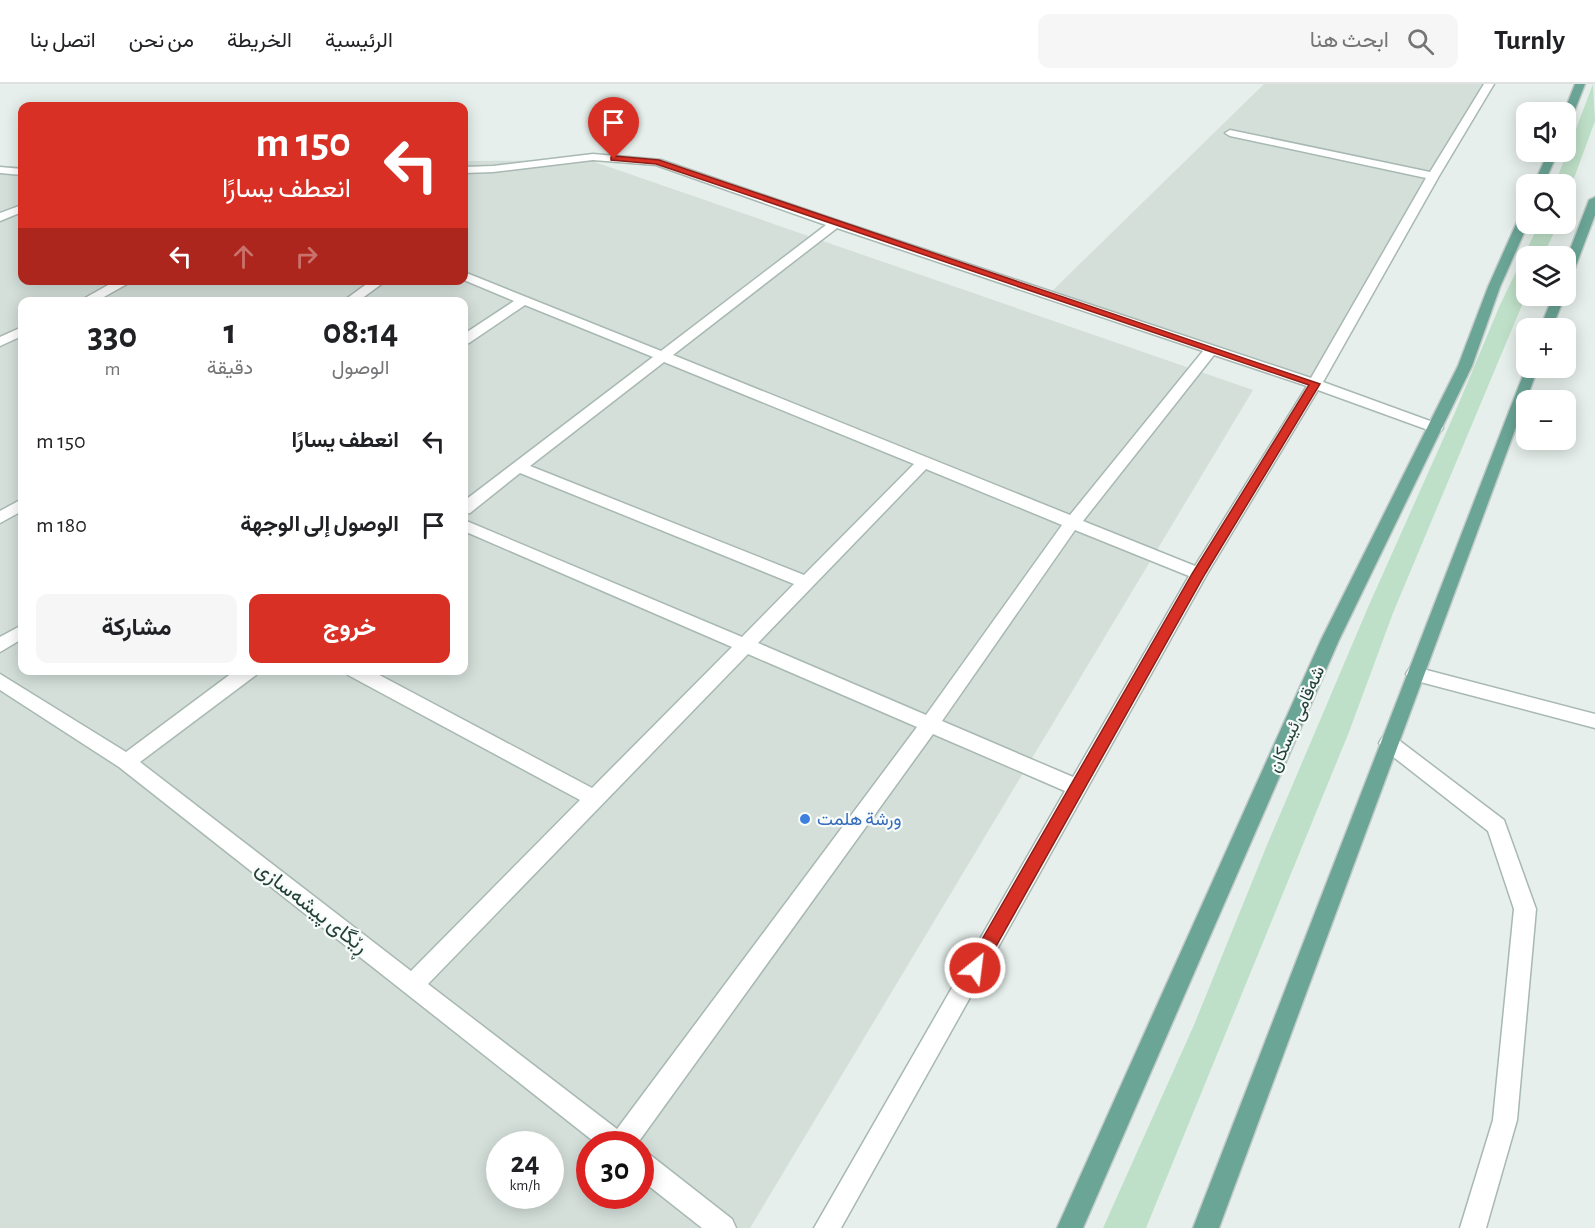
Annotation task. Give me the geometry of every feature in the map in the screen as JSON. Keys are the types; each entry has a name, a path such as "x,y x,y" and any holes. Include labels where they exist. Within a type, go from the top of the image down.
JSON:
{"main road":[{"path":"1573,102 1580,84"},
{"path":"1576,250 1595,200"},
{"name":"شەقامی ئیسکان","path":"1070,1228 1330,640 1465,366 1494,287 1518,234"},
{"path":"1206,1228 1527,378"}],"street":[{"path":"827,1228 1199,574 1315,384 1432,176 1489,84"},
{"path":"1230,133 1432,176"},
{"path":"468,170 593,157 657,162 835,224 1315,384 1436,428"},
{"path":"0,170 18,172"},
{"path":"0,217 18,209"},
{"path":"468,506 835,224"},
{"path":"468,278 1199,574"},
{"path":"94,297 118,285"},
{"path":"356,297 374,285"},
{"path":"468,337 524,300"},
{"path":"0,342 18,333"},
{"path":"632,1131 930,724 1072,523 1212,349"},
{"path":"412,985 923,463"},
{"path":"518,467 806,582"},
{"path":"0,518 18,507"},
{"path":"468,527 1077,788"},
{"path":"0,646 18,634"},
{"path":"1415,674 1595,721"},
{"path":"126,762 243,675"},
{"path":"363,675 594,798"},
{"name":"ڕێگای پیشەسازی","path":"0,681 126,762 599,1131"},
{"path":"1389,743 1497,826 1525,909 1506,1119 1473,1228"},
{"path":"654,1174 723,1228"}],"shaded area":[{"path":"1264,84 1492,84 1315,384 1049,294"},
{"path":"589,160 1253,390 750,1228 0,1228 0,166 18,166 18,285 468,285 468,161"}],"green space":[{"path":"1593,84 1595,121 1576,174 1559,174 1563,162 1576,162 1576,129"},
{"path":"1534,234 1553,234 1548,246 1528,246"},
{"path":"1516,272 1516,306 1522,306 1393,613 1349,732 1146,1228 1103,1228 1194,1025 1267,845 1369,605"}],"place":[{"name":"ورشة هلمت","path":"805,819"}],"route":[{"path":"614,159 657,162 835,224 1315,384 1199,574 975,968"}]}
